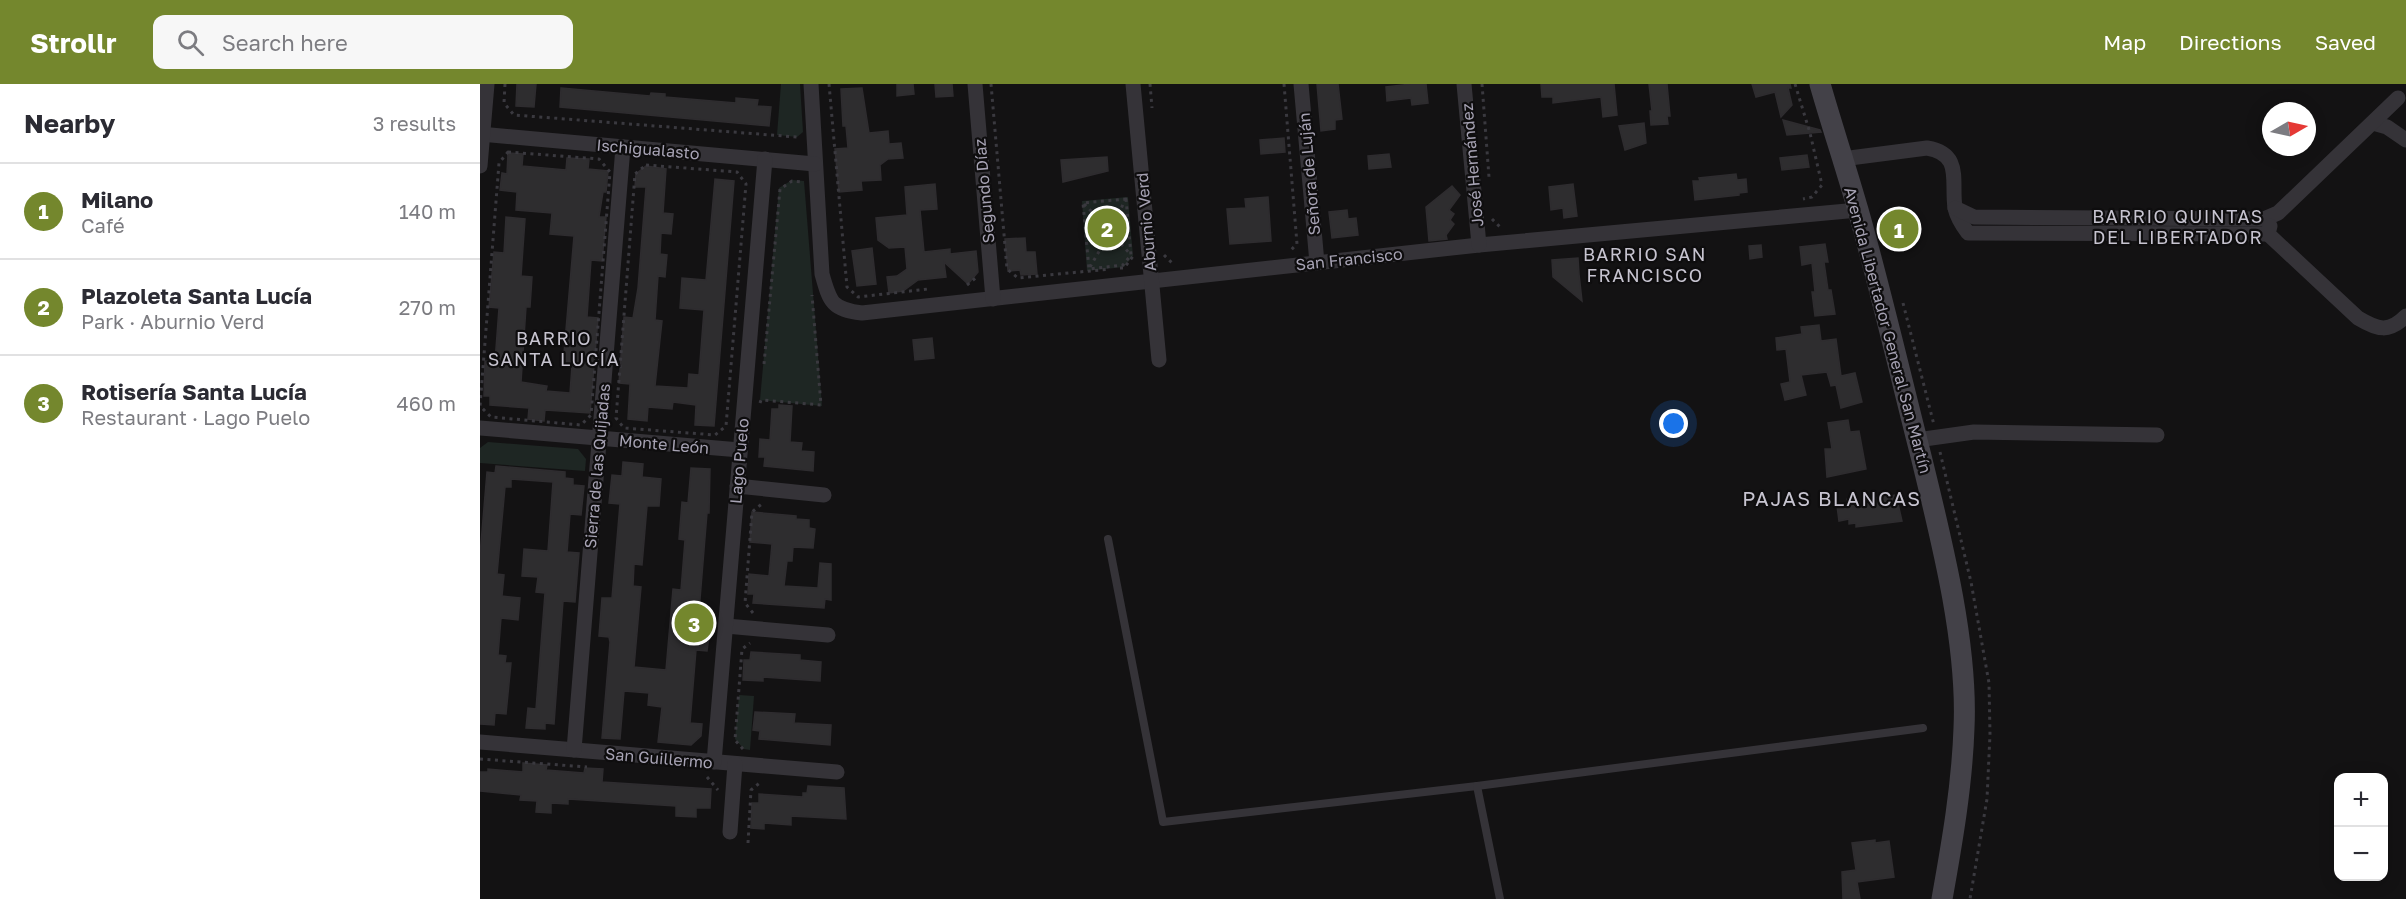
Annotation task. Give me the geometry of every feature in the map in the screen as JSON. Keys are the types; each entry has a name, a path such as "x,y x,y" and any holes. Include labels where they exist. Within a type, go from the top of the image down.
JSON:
{"main road":[{"name":"Avenida Libertador General San Martín","path":"1820,84 1858,210 1917,440 1935,512 1955,620 1963,686 1965,728 1955,824 1942,899"}],"street":[{"path":"480,166 487,84"},
{"path":"811,84 815,164"},
{"name":"Segundo Díaz","path":"975,84 993,299"},
{"name":"Aburnio Verd","path":"1133,84 1159,360"},
{"name":"Señora de Luján","path":"1301,84 1317,263"},
{"name":"José Hernández","path":"1464,84 1479,245"},
{"path":"1956,208 1974,217 2264,219 2278,213 2398,98"},
{"path":"2373,123 2387,127 2406,140"},
{"name":"Ischigualasto","path":"481,134 815,164"},
{"name":"Sierra de las Quijadas","path":"574,750 623,147"},
{"path":"1842,159 1927,148 1941,150 1950,158 1954,175 1956,208 1961,224 1968,232 2268,234 2358,318 2372,327 2396,326 2406,316"},
{"name":"Lago Puelo","path":"714,762 765,159"},
{"name":"San Francisco","path":"815,164 822,274 828,297 841,310 862,313 1479,245 1858,210"},
{"path":"2268,234 2272,216"},
{"name":"Monte León","path":"480,428 740,450"},
{"path":"1917,440 1974,432 2157,435"},
{"path":"737,486 824,495"},
{"path":"726,626 828,635"},
{"name":"San Guillermo","path":"480,742 837,772"},
{"path":"730,832 735,764"}],"lane":[{"path":"1108,539 1163,822 1477,786 1923,728"},
{"path":"1477,786 1500,899"}],"path":[{"path":"505,84 504,103 514,115 797,137 803,132"},
{"path":"829,84 847,287 858,297 936,289"},
{"path":"991,84 1007,269 1018,278 1124,268 1132,256 1126,199"},
{"path":"1149,84 1152,119"},
{"path":"1284,84 1297,244 1285,256"},
{"path":"1482,84 1490,187"},
{"path":"1795,84 1810,133 1822,185 1812,198 1802,199"},
{"path":"508,152 599,159 610,172 591,415 581,425 491,417 480,406 499,163 508,152"},
{"path":"646,165 737,172 746,184 726,426 715,435 624,428 615,418 635,174 646,165"},
{"path":"764,364 780,189 792,181 803,182"},
{"path":"1083,203 1126,199"},
{"path":"1089,268 1126,199"},
{"path":"1083,203 1114,232 1113,235 1132,256"},
{"path":"1083,203 1089,268"},
{"path":"1492,210 1492,222 1506,232"},
{"path":"1108,236 1113,235"},
{"path":"1163,246 1164,257 1176,267"},
{"path":"1089,268 1123,266 1132,256"},
{"path":"958,286 970,285 980,274"},
{"path":"759,412 761,400 820,405 812,288"},
{"path":"753,614 745,603 752,512 763,502"},
{"path":"744,750 735,740 742,649 753,639"},
{"path":"480,759 594,768"},
{"path":"697,776 709,777 718,788 717,798"},
{"path":"748,843 751,790 762,781"}],"shaded area":[{"path":"781,84 800,84 803,132 797,137 777,135"},
{"path":"792,180 804,181 822,406 760,400 779,188"},
{"path":"1128,197 1133,256 1124,267 1087,271 1082,201"},
{"path":"488,442 578,449 586,459 585,471 480,463 480,448"},
{"path":"739,695 754,696 750,750 744,749 735,739"}],"building":[{"path":"517,84 536,84 534,107 516,106"},
{"path":"897,84 913,84 914,94 897,96"},
{"path":"935,84 952,84 953,96 936,97"},
{"path":"1317,84 1338,84 1342,119 1335,120 1335,129 1321,131"},
{"path":"1426,84 1428,103 1412,105 1411,98 1387,101 1386,87"},
{"path":"1541,84 1614,84 1617,115 1603,117 1601,97 1553,103 1553,97 1542,97"},
{"path":"1649,84 1667,84 1670,116 1667,116 1668,124 1651,125"},
{"path":"1752,84 1790,84 1791,88 1788,88 1792,105 1781,117 1775,92 1756,97"},
{"path":"561,88 650,96 651,93 665,94 665,97 736,103 736,98 758,100 757,106 771,107 769,126 560,107"},
{"path":"862,88 869,133 888,131 889,144 901,143 903,158 888,159 880,165 881,180 861,181 862,190 839,192 835,149 848,148 846,126 843,126 841,89"},
{"path":"1783,120 1820,130 1821,132 1787,135"},
{"path":"1644,123 1646,143 1625,150 1619,126"},
{"path":"1284,138 1285,152 1261,154 1260,140"},
{"path":"508,153 523,154 522,166 566,170 567,158 589,159 588,169 608,171 606,192 603,192 599,217 606,217 602,261 591,260 587,317 598,318 590,413 545,410 544,421 528,419 529,408 490,405 490,396 484,396 485,361 495,362 499,308 489,307 494,252 504,253 506,217 525,219 521,276 532,277 530,307 526,307 521,382 547,386 546,391 570,393 572,366 563,365 574,236 550,234 552,213 516,210 517,192 500,190 502,173 507,174"},
{"path":"1389,154 1391,167 1369,169 1368,156"},
{"path":"1807,155 1809,167 1782,170 1780,158"},
{"path":"1107,157 1108,171 1063,182 1061,160"},
{"path":"646,166 666,169 663,213 673,214 671,234 661,233 660,254 667,255 665,277 658,276 655,320 662,321 655,386 688,388 689,374 699,375 704,310 680,308 682,278 706,280 715,179 734,181 714,426 695,425 696,405 673,402 672,409 648,407 647,421 628,419 630,384 619,383 624,317 633,318 638,288 646,187 635,187 636,174"},
{"path":"1736,174 1737,180 1746,179 1747,192 1695,200 1693,181 1700,181 1699,178"},
{"path":"935,184 937,209 920,210 924,252 950,249 950,254 976,251 978,272 968,284 944,262 946,277 918,280 903,291 889,293 887,277 897,276 907,269 905,247 889,248 878,240 876,218 907,215 905,187"},
{"path":"1573,184 1577,216 1564,218 1563,208 1551,210 1549,187"},
{"path":"1452,186 1460,195 1449,210 1454,214 1450,220 1454,224 1446,235 1447,239 1429,241 1426,207"},
{"path":"1268,197 1271,241 1230,244 1227,209 1246,208 1245,199"},
{"path":"1347,210 1348,219 1356,218 1358,235 1332,238 1329,212"},
{"path":"1025,238 1026,252 1035,252 1037,274 1021,275 1020,270 1008,271 1005,239"},
{"path":"1825,244 1828,262 1824,262 1828,290 1831,290 1835,314 1815,316 1812,263 1802,265 1800,247"},
{"path":"1761,245 1762,257 1750,259 1749,246"},
{"path":"872,248 876,284 857,286 852,251"},
{"path":"1578,258 1582,301 1553,277 1552,260"},
{"path":"1819,325 1821,341 1836,339 1841,376 1855,373 1862,402 1841,408 1836,385 1831,386 1827,372 1801,375 1806,395 1785,400 1781,384 1790,382 1786,349 1777,350 1776,338 1802,334 1801,327"},
{"path":"932,338 934,358 915,360 913,340"},
{"path":"779,405 792,406 790,442 802,443 801,451 814,452 813,471 764,466 765,457 759,457 760,439 770,440 772,409 779,409"},
{"path":"1848,420 1850,432 1859,431 1866,469 1827,477 1825,449 1832,449 1828,423"},
{"path":"623,462 643,464 642,477 661,479 659,506 647,506 642,565 634,564 633,586 641,587 634,667 666,670 673,589 681,590 685,540 679,539 682,502 688,503 691,468 710,469 709,513 707,513 697,636 709,636 707,651 696,650 690,723 702,724 701,736 691,745 658,742 662,707 648,705 649,693 624,691 620,739 602,738 610,642 609,637 599,636 602,598 612,598 620,504 609,503 612,475 622,476"},
{"path":"496,466 565,472 565,478 573,479 573,485 584,486 581,515 570,514 567,552 579,553 575,602 563,601 554,724 545,723 545,729 526,728 528,708 536,709 545,593 536,592 538,577 522,576 524,549 548,551 553,482 511,479 511,487 505,487 497,574 504,575 502,596 520,598 518,620 501,618 498,655 506,656 505,663 511,663 506,714 495,713 494,725 480,724 480,555 487,472 495,473"},
{"path":"1896,495 1902,521 1856,527 1856,523 1849,524 1849,519 1839,521 1837,506 1847,505 1847,500 1857,509 1864,504 1874,503 1873,498"},
{"path":"752,512 796,516 796,519 809,520 809,528 815,529 813,548 793,547 792,561 787,561 784,586 818,588 820,563 831,564 831,600 825,599 824,608 753,603 754,594 748,594 749,574 769,576 772,544 750,542"},
{"path":"751,652 800,655 800,660 821,662 820,681 763,677 763,681 743,680 744,660 750,660"},
{"path":"755,712 795,714 794,723 831,725 830,745 759,739 760,731 753,730"},
{"path":"523,763 547,765 546,770 584,773 585,768 603,769 602,782 711,789 710,808 696,808 696,817 676,816 676,806 568,799 568,804 551,803 551,813 536,812 537,801 520,800 521,795 480,791 480,772 488,772 488,769 523,772"},
{"path":"808,786 844,788 846,819 791,816 791,825 764,823 764,829 751,828 752,803 759,803 759,794 803,797 803,793 807,793"},
{"path":"1875,840 1875,843 1889,841 1894,877 1857,882 1860,899 1843,899 1842,872 1856,870 1852,843"}],"place":[{"name":"Plazoleta Santa Lucía","path":"1107,228"},
{"name":"Milano","path":"1899,229"},
{"name":"Rotisería Santa Lucía","path":"694,623"}],"district":[{"name":"BARRIO QUINTAS DEL LIBERTADOR","path":"2178,227"},
{"name":"BARRIO SAN FRANCISCO","path":"1645,265"},
{"name":"BARRIO SANTA LUCÍA","path":"554,349"},
{"name":"PAJAS BLANCAS","path":"1832,499"}]}
